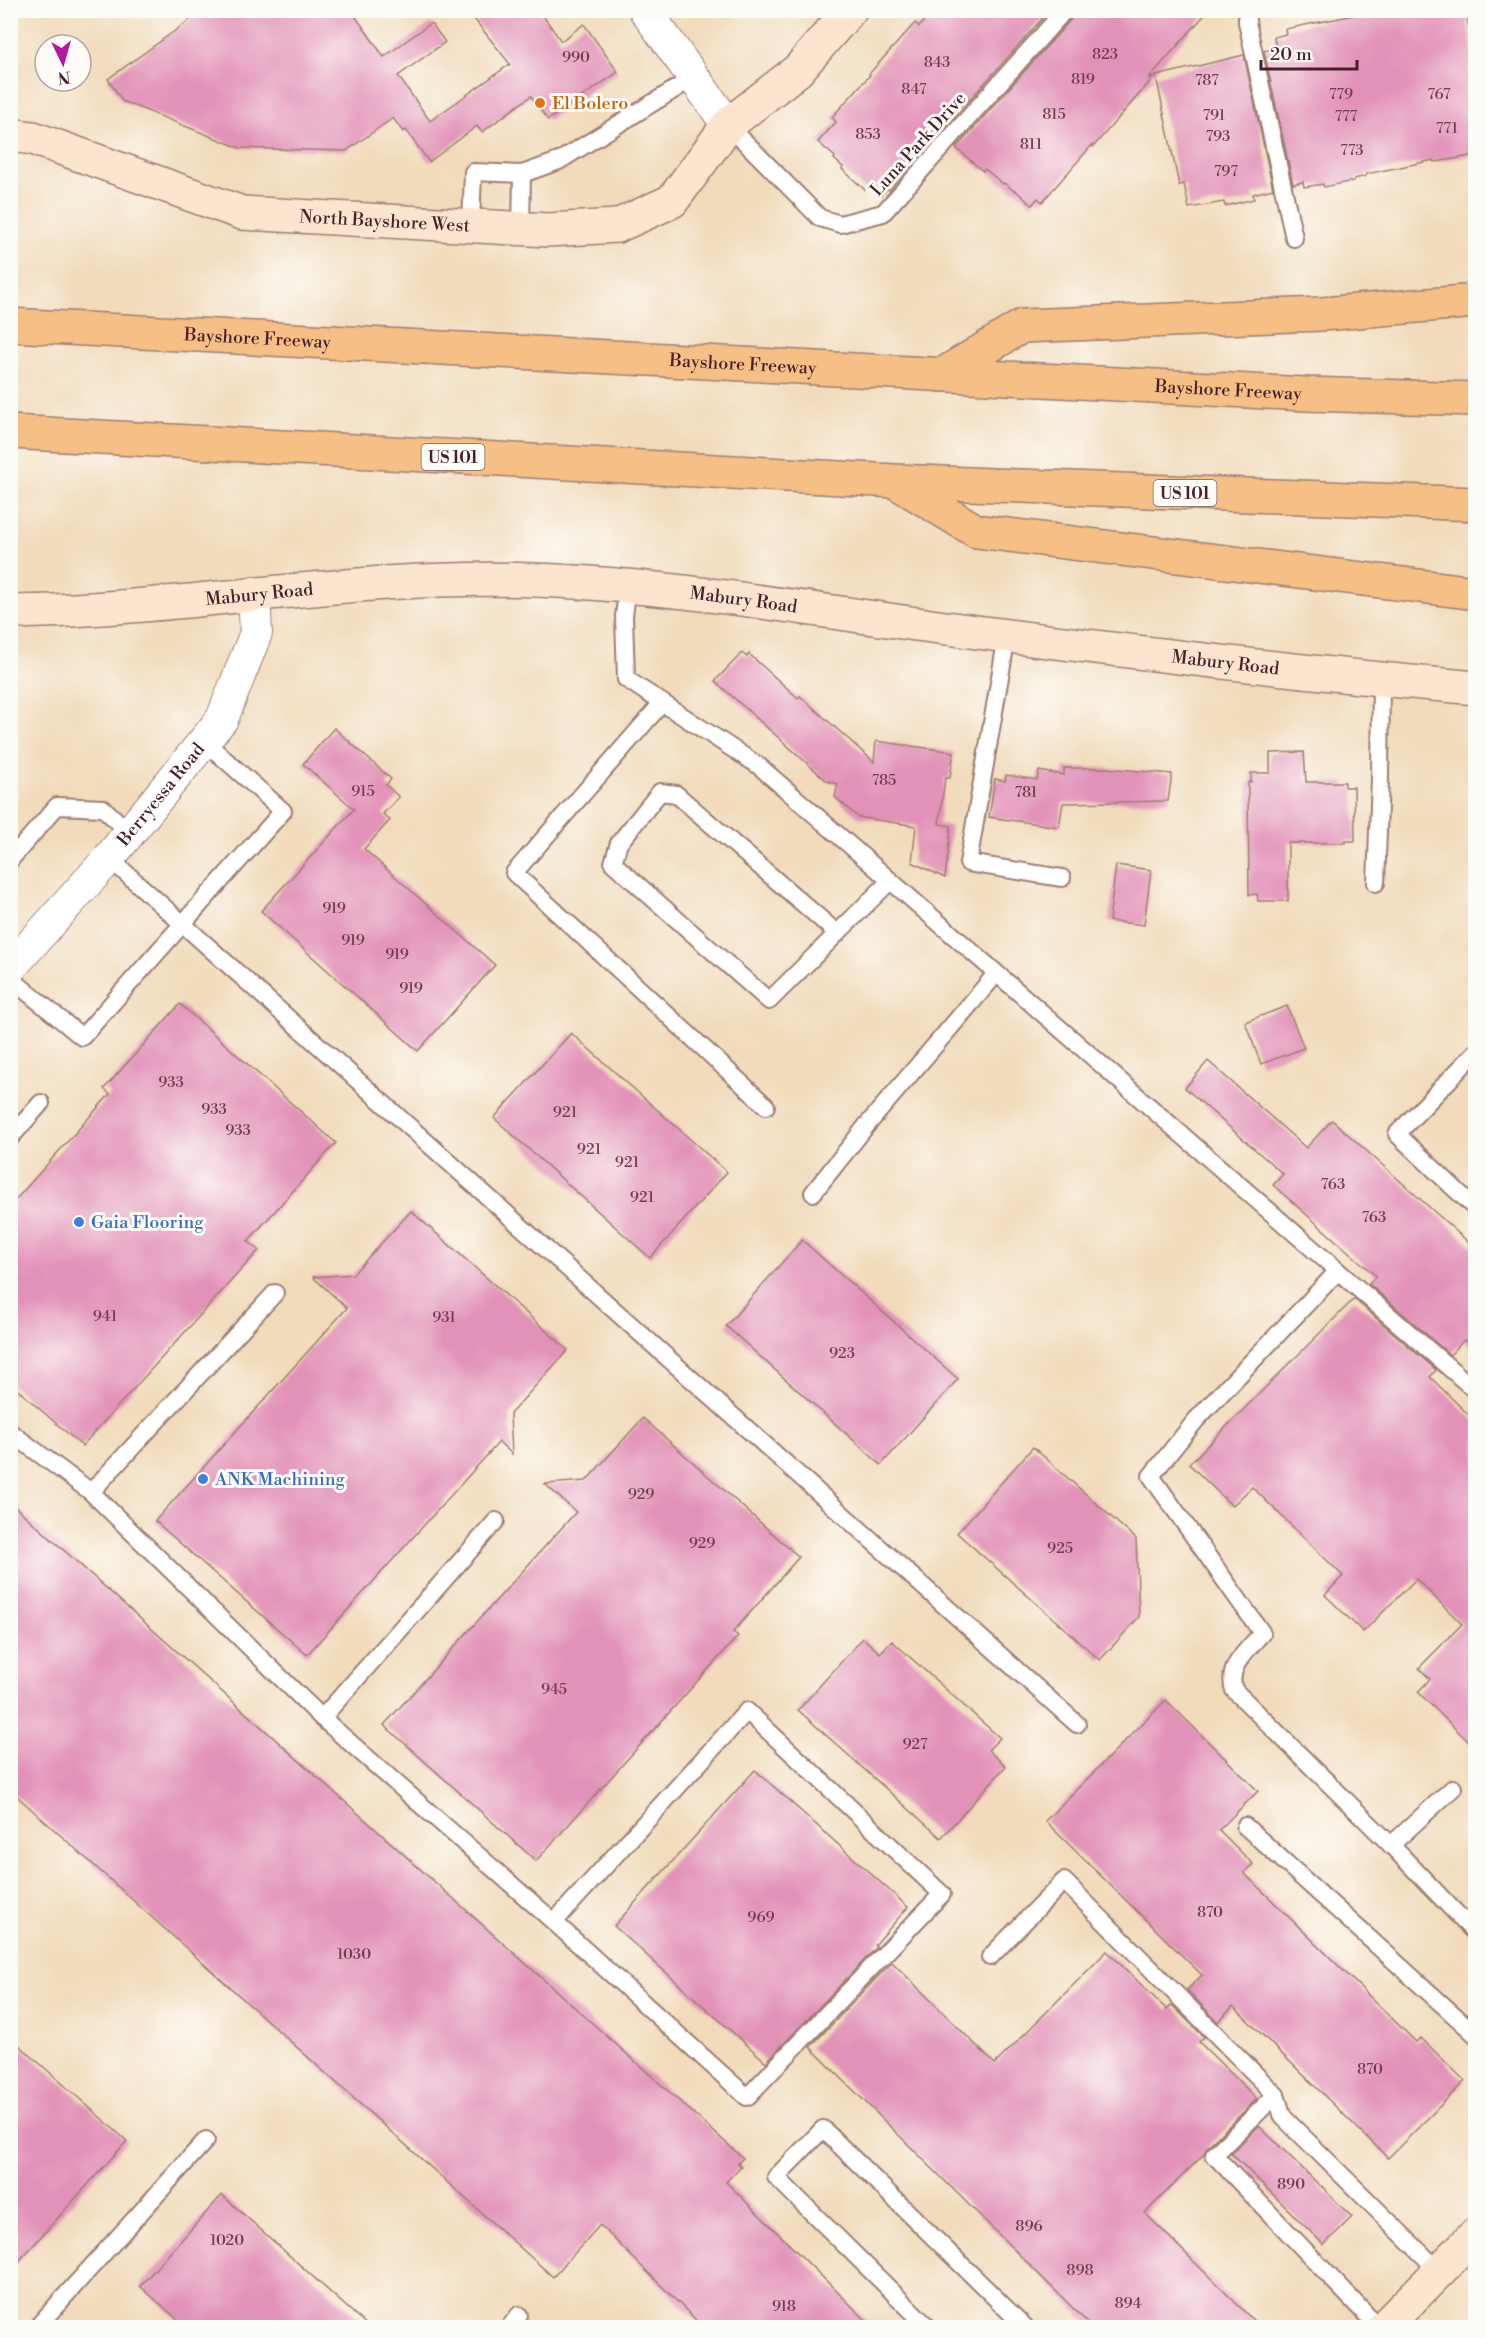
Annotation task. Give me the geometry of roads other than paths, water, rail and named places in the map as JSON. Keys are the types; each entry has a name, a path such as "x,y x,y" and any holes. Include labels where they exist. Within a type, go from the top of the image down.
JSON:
{"highway":[{"path":"942,375 1022,326 1322,314 1476,301"},
{"name":"Bayshore Freeway","path":"10,325 1305,394 1476,399"},
{"name":"US 101","path":"10,432 895,481 1476,504"},
{"path":"895,481 976,531 1476,593"}],"street":[{"path":"645,10 728,125 798,70 849,10"},
{"name":"North Bayshore West","path":"10,135 33,138 242,213 548,230 617,226 672,201 728,125"},
{"name":"Mabury Road","path":"10,612 65,611 380,582 531,580 628,585 1156,656 1476,688"},
{"name":"Berryessa Road","path":"10,968 109,858 222,719 256,633 254,593"},
{"path":"1381,2328 1476,2234"}],"lane":[{"name":"Luna Park Drive","path":"728,125 820,218 840,224 883,213 1065,10"},
{"path":"1247,10 1247,22 1294,238"},
{"path":"471,226 473,172 522,174 559,161 693,78"},
{"path":"521,228 522,174"},
{"path":"628,585 624,616 626,680 759,766 1476,1391"},
{"path":"1007,636 968,863 1062,878"},
{"path":"1376,883 1381,680"},
{"path":"662,703 514,873 766,1106"},
{"path":"10,978 82,1037 283,811 203,740"},
{"path":"837,933 676,794 660,792 619,843 613,863 769,1001 890,881"},
{"path":"10,860 57,807 103,808 130,833"},
{"path":"109,858 1077,1725"},
{"path":"813,1193 867,1125 996,974"},
{"path":"1476,1052 1397,1134 1476,1209"},
{"path":"10,1138 41,1103"},
{"path":"1338,1271 1196,1420 1151,1476 1262,1633 1234,1666 1230,1679 1234,1690 1391,1845 1476,1934"},
{"path":"91,1492 275,1293"},
{"path":"10,1432 91,1492 322,1718 554,1922 747,2097 942,1893 747,1711 554,1922"},
{"path":"322,1718 496,1521"},
{"path":"1391,1845 1453,1788"},
{"path":"1245,1826 1476,2035"},
{"path":"990,1957 1064,1881 1276,2095 1284,2117 1440,2272"},
{"path":"1276,2095 1214,2155 1381,2328"},
{"path":"929,2328 776,2177 824,2129 1026,2328"},
{"path":"36,2328 206,2140"}],"place":[{"name":"El Bolero","path":"540,103"},
{"name":"Gaia Flooring","path":"79,1222"},
{"name":"ANK Machining","path":"203,1479"}]}
